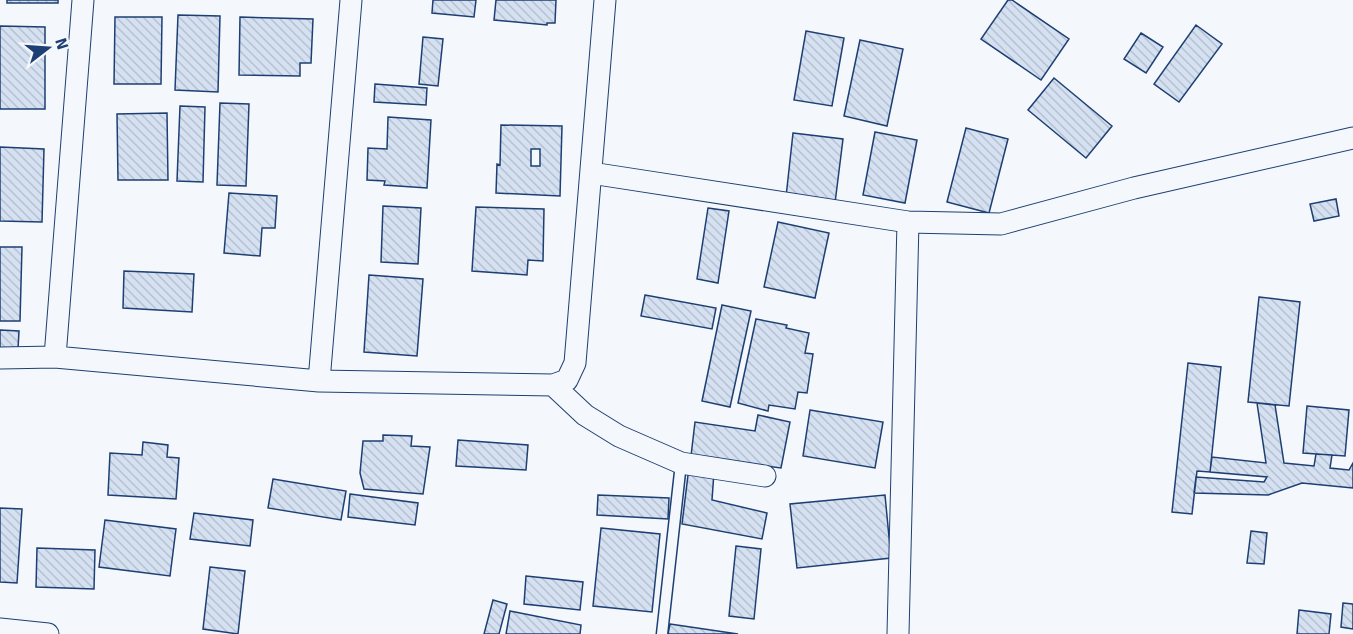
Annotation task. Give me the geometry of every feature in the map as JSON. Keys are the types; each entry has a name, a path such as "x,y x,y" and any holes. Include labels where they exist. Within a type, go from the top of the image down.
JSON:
{"street":[{"path":"55,357 83,0"},
{"path":"320,381 351,0"},
{"path":"0,358 55,357 320,381 553,385 567,380 575,363 605,0"},
{"path":"591,173 908,222 1001,224 1134,188 1353,138"},
{"path":"898,634 908,222"},
{"path":"553,385 585,415 619,436 681,463 765,476"},
{"path":"0,629 48,634"}],"lane":[{"path":"662,634 681,463"}],"building":[{"path":"7,0 58,0 58,3 7,3"},
{"path":"433,0 476,0 474,17 432,13"},
{"path":"496,0 556,0 555,23 547,23 547,25 494,20"},
{"path":"1008,0 1012,0 1069,39 1041,80 981,39"},
{"path":"178,15 220,16 218,92 175,90"},
{"path":"115,17 162,17 161,84 114,84"},
{"path":"240,17 313,19 311,63 300,63 300,76 239,75"},
{"path":"1196,25 1222,44 1179,102 1154,84"},
{"path":"0,26 45,27 45,109 0,109"},
{"path":"806,31 844,38 832,106 794,100"},
{"path":"1141,33 1163,47 1146,73 1124,59"},
{"path":"423,37 443,39 438,86 419,84"},
{"path":"860,40 903,49 887,126 844,116"},
{"path":"1054,78 1112,126 1086,158 1028,110"},
{"path":"375,84 427,88 426,105 374,102"},
{"path":"220,103 249,104 246,186 217,185"},
{"path":"180,106 205,107 203,182 177,181"},
{"path":"167,113 168,180 118,180 117,114"},
{"path":"388,117 431,120 427,188 384,185 385,181 367,180 368,148 387,149"},
{"path":"501,125 562,126 560,196 496,193 497,164 500,165","holes":["531,149 540,149 540,166 531,166"]},
{"path":"966,128 1008,139 989,213 947,202"},
{"path":"875,132 917,140 905,203 863,195"},
{"path":"793,133 843,139 835,203 786,197"},
{"path":"0,147 44,149 42,222 0,221"},
{"path":"229,193 277,196 275,228 262,228 260,256 224,253"},
{"path":"1336,199 1339,216 1314,221 1310,204"},
{"path":"383,206 421,208 418,264 381,262"},
{"path":"476,207 544,209 543,261 528,260 527,275 472,271"},
{"path":"708,208 729,211 718,283 697,279"},
{"path":"778,222 829,233 815,298 764,287"},
{"path":"0,247 22,247 20,321 0,321"},
{"path":"124,271 194,274 192,312 123,308"},
{"path":"369,275 423,279 417,356 364,352"},
{"path":"645,295 716,308 712,329 641,316"},
{"path":"1259,297 1300,302 1289,406 1248,402"},
{"path":"722,305 751,311 730,407 702,401"},
{"path":"756,319 787,325 786,328 809,333 805,353 813,354 807,393 798,392 795,409 769,405 768,411 738,403"},
{"path":"0,330 19,331 18,349 0,348"},
{"path":"1188,363 1221,367 1210,472 1197,471 1192,514 1172,512"},
{"path":"1257,403 1275,405 1284,463 1314,466 1316,454 1332,455 1330,468 1349,470 1353,463 1353,488 1302,483 1268,495 1194,493 1196,477 1264,482 1267,477 1210,472 1212,457 1266,463"},
{"path":"1307,406 1349,410 1345,456 1303,453"},
{"path":"810,410 883,422 875,468 803,456"},
{"path":"758,415 790,422 781,468 691,456 695,422 755,431"},
{"path":"383,435 412,436 411,446 430,447 423,494 364,489 360,473 363,441 383,441"},
{"path":"458,440 528,445 526,470 456,466"},
{"path":"143,442 168,445 167,457 179,458 176,499 108,495 110,453 142,455"},
{"path":"689,467 714,472 712,500 767,513 762,539 682,524"},
{"path":"273,479 346,491 341,520 268,508"},
{"path":"350,494 418,503 415,525 348,517"},
{"path":"598,495 669,498 668,519 597,515"},
{"path":"885,495 891,558 797,568 790,504"},
{"path":"0,508 22,509 17,583 0,582"},
{"path":"194,513 253,520 250,546 190,539"},
{"path":"105,520 176,529 170,576 99,567"},
{"path":"601,528 660,534 652,612 593,606"},
{"path":"1251,531 1267,533 1264,564 1247,563"},
{"path":"736,546 761,549 754,619 729,616"},
{"path":"37,548 95,550 94,589 36,587"},
{"path":"210,567 245,571 238,634 203,629"},
{"path":"526,576 583,582 580,610 524,604"},
{"path":"493,600 507,604 499,634 484,634"},
{"path":"1343,603 1353,604 1353,629 1341,627"},
{"path":"1299,610 1331,614 1329,634 1297,634"},
{"path":"510,611 581,625 580,634 506,634"},
{"path":"670,624 738,634 668,634"}]}
